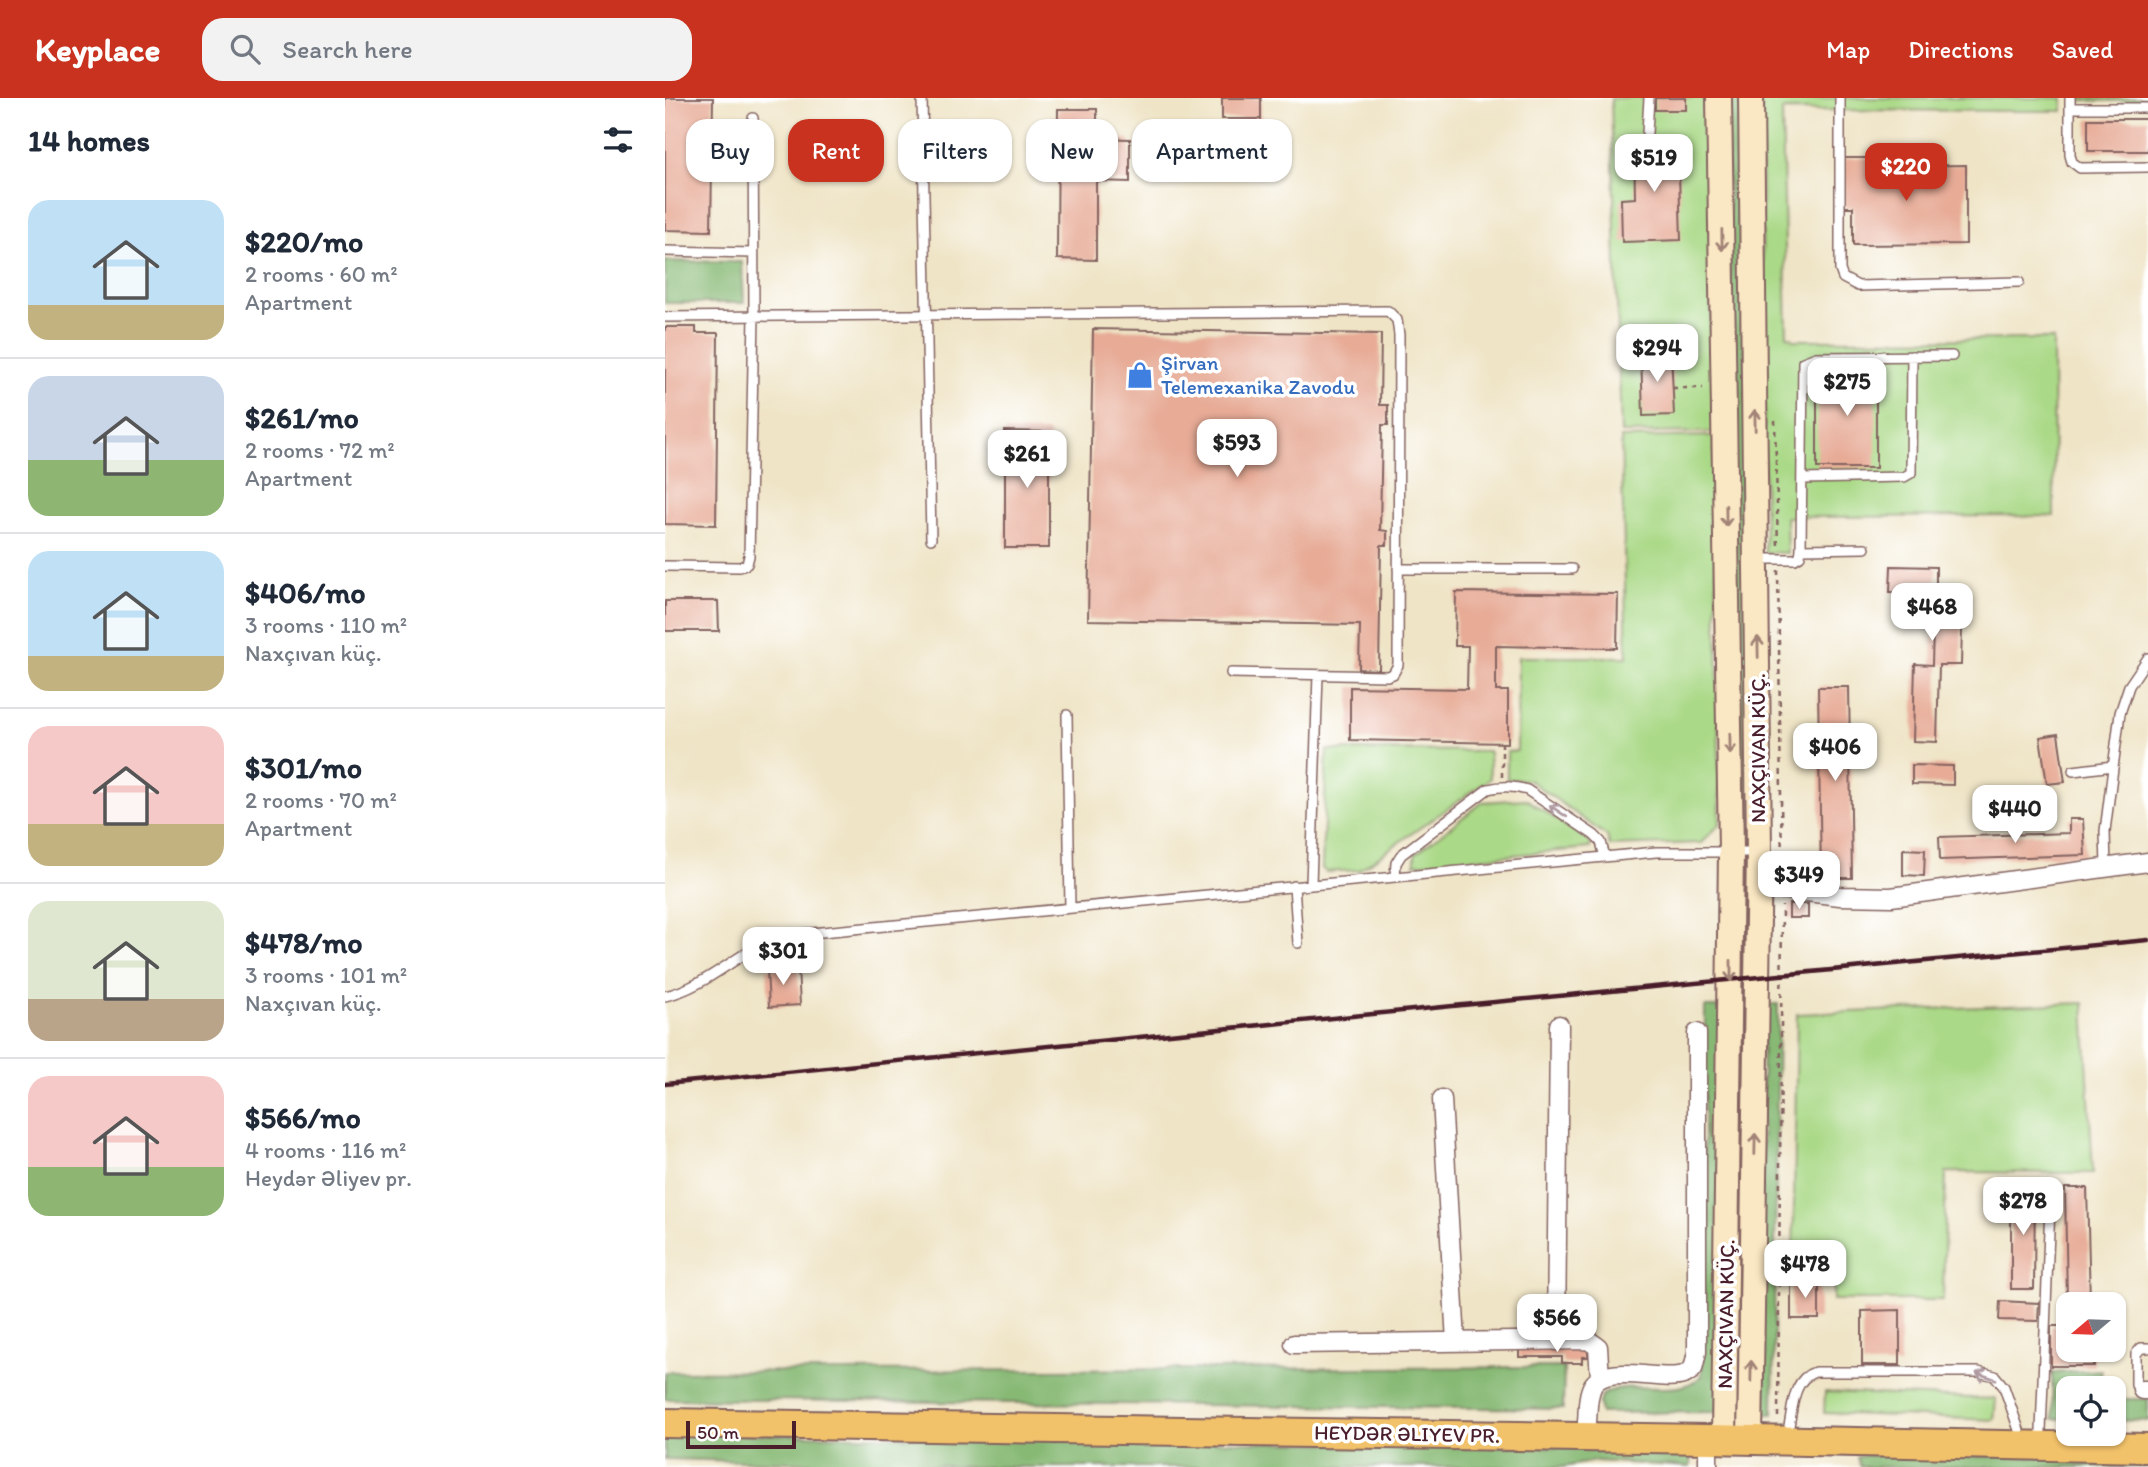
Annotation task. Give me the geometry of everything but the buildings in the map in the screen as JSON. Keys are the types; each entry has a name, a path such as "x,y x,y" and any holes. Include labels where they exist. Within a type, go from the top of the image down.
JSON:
{"main road":[{"path":"1719,98 1731,850 1732,1434"},
{"path":"1732,1434 1759,883 1751,98"},
{"name":"HEYDƏR ƏLIYEV PR.","path":"665,1411 1587,1422 1732,1434 1789,1426 2043,1431"},
{"name":"HEYDƏR ƏLIYEV PR.","path":"665,1423 1732,1434 2148,1448"},
{"path":"2126,1432 2148,1432"}],"street":[{"path":"1759,883 1840,896 1891,897 2148,862"},
{"path":"1556,1341 1559,1025"},
{"path":"1587,1422 1590,1391 1594,1382 1600,1378 1618,1374 1683,1375 1693,1369 1697,1352 1697,1033"},
{"path":"1441,1098 1456,1342"},
{"path":"1294,1344 1588,1340 1598,1347 1600,1378"},
{"path":"1708,1467 1732,1434"}],"lane":[{"path":"922,98 931,539"},
{"path":"1647,133 1649,98"},
{"path":"1840,98 1840,270 1843,278 1858,286 2019,282"},
{"path":"2148,108 2070,103 2072,162 2080,167 2148,167"},
{"path":"665,566 740,567 747,564 749,556 754,316 753,118"},
{"path":"665,251 754,253"},
{"path":"665,317 1388,311 1397,320 1399,335 1398,665 1393,674 1387,677 1231,673"},
{"path":"1802,479 1905,477 1911,473 1912,356"},
{"path":"1757,559 1795,559 1800,556 1803,362 1816,357 1952,356"},
{"path":"1801,549 1865,548"},
{"path":"1398,569 1572,569"},
{"path":"2106,868 2105,831 2124,697 2148,658"},
{"path":"1311,884 1318,675"},
{"path":"1067,716 1070,908"},
{"path":"2073,771 2113,766"},
{"path":"1395,876 1396,863 1401,855 1488,789 1519,787 1527,790 1594,835 1601,842 1605,856"},
{"path":"665,996 694,985 756,947 801,934 1605,856 1731,850 1759,852"},
{"path":"1294,886 1298,943"},
{"path":"2043,1431 2050,1206"},
{"path":"2145,1390 2136,1385 2136,1354 2141,1348 2148,1348"},
{"path":"1789,1426 1798,1385 1805,1375 1815,1372 1978,1372 1995,1376 2043,1431"}],"path":[{"path":"1672,388 1724,388"},
{"path":"1502,743 1502,788"}],"green space":[{"path":"1611,98 1709,98 1713,432 1621,433"},
{"path":"1727,98 1742,98 1752,838 1740,838"},
{"path":"1761,98 2063,98 2063,111 1782,110 1787,336 1793,340 2053,339 2054,516 1786,517 1787,553 1765,552"},
{"path":"2079,98 2148,98 2148,101 2079,101"},
{"path":"665,261 742,262 744,303 665,303"},
{"path":"1714,436 1720,824 1701,843 1610,846 1607,836 1529,780 1507,779 1507,752 1517,751 1518,657 1627,657 1621,438"},
{"path":"1327,750 1489,751 1490,779 1359,870 1326,872 1322,868"},
{"path":"1526,799 1590,842 1590,848 1415,864 1415,854 1483,802"},
{"path":"2084,1003 2093,1173 1946,1172 1943,1300 1833,1300 1833,1271 1793,1270 1797,1014"},
{"path":"1778,1004 1773,1414 1760,1414 1763,1005"},
{"path":"1737,1006 1751,1006 1745,1375 1731,1375"},
{"path":"1705,1007 1724,1007 1718,1412 1601,1413 1599,1402 1602,1395 1613,1390 1628,1387 1672,1388 1692,1383 1702,1376"},
{"path":"1564,1367 1563,1409 665,1399 665,1372"},
{"path":"2101,1370 2101,1376 2056,1376 2056,1419 2053,1419 2052,1373"},
{"path":"1825,1392 1996,1399 1994,1420 1824,1413"},
{"path":"2126,1399 2148,1399 2148,1421 2126,1420"},
{"path":"665,1433 1691,1449 1690,1467 1596,1461 1563,1467 972,1467 665,1459"},
{"path":"1857,1457 2148,1458 2148,1467 1860,1467"}],"railway":[{"path":"665,1084 2148,940"}],"place":[{"name":"Şirvan Telemexanika Zavodu","path":"1140,375"}]}
